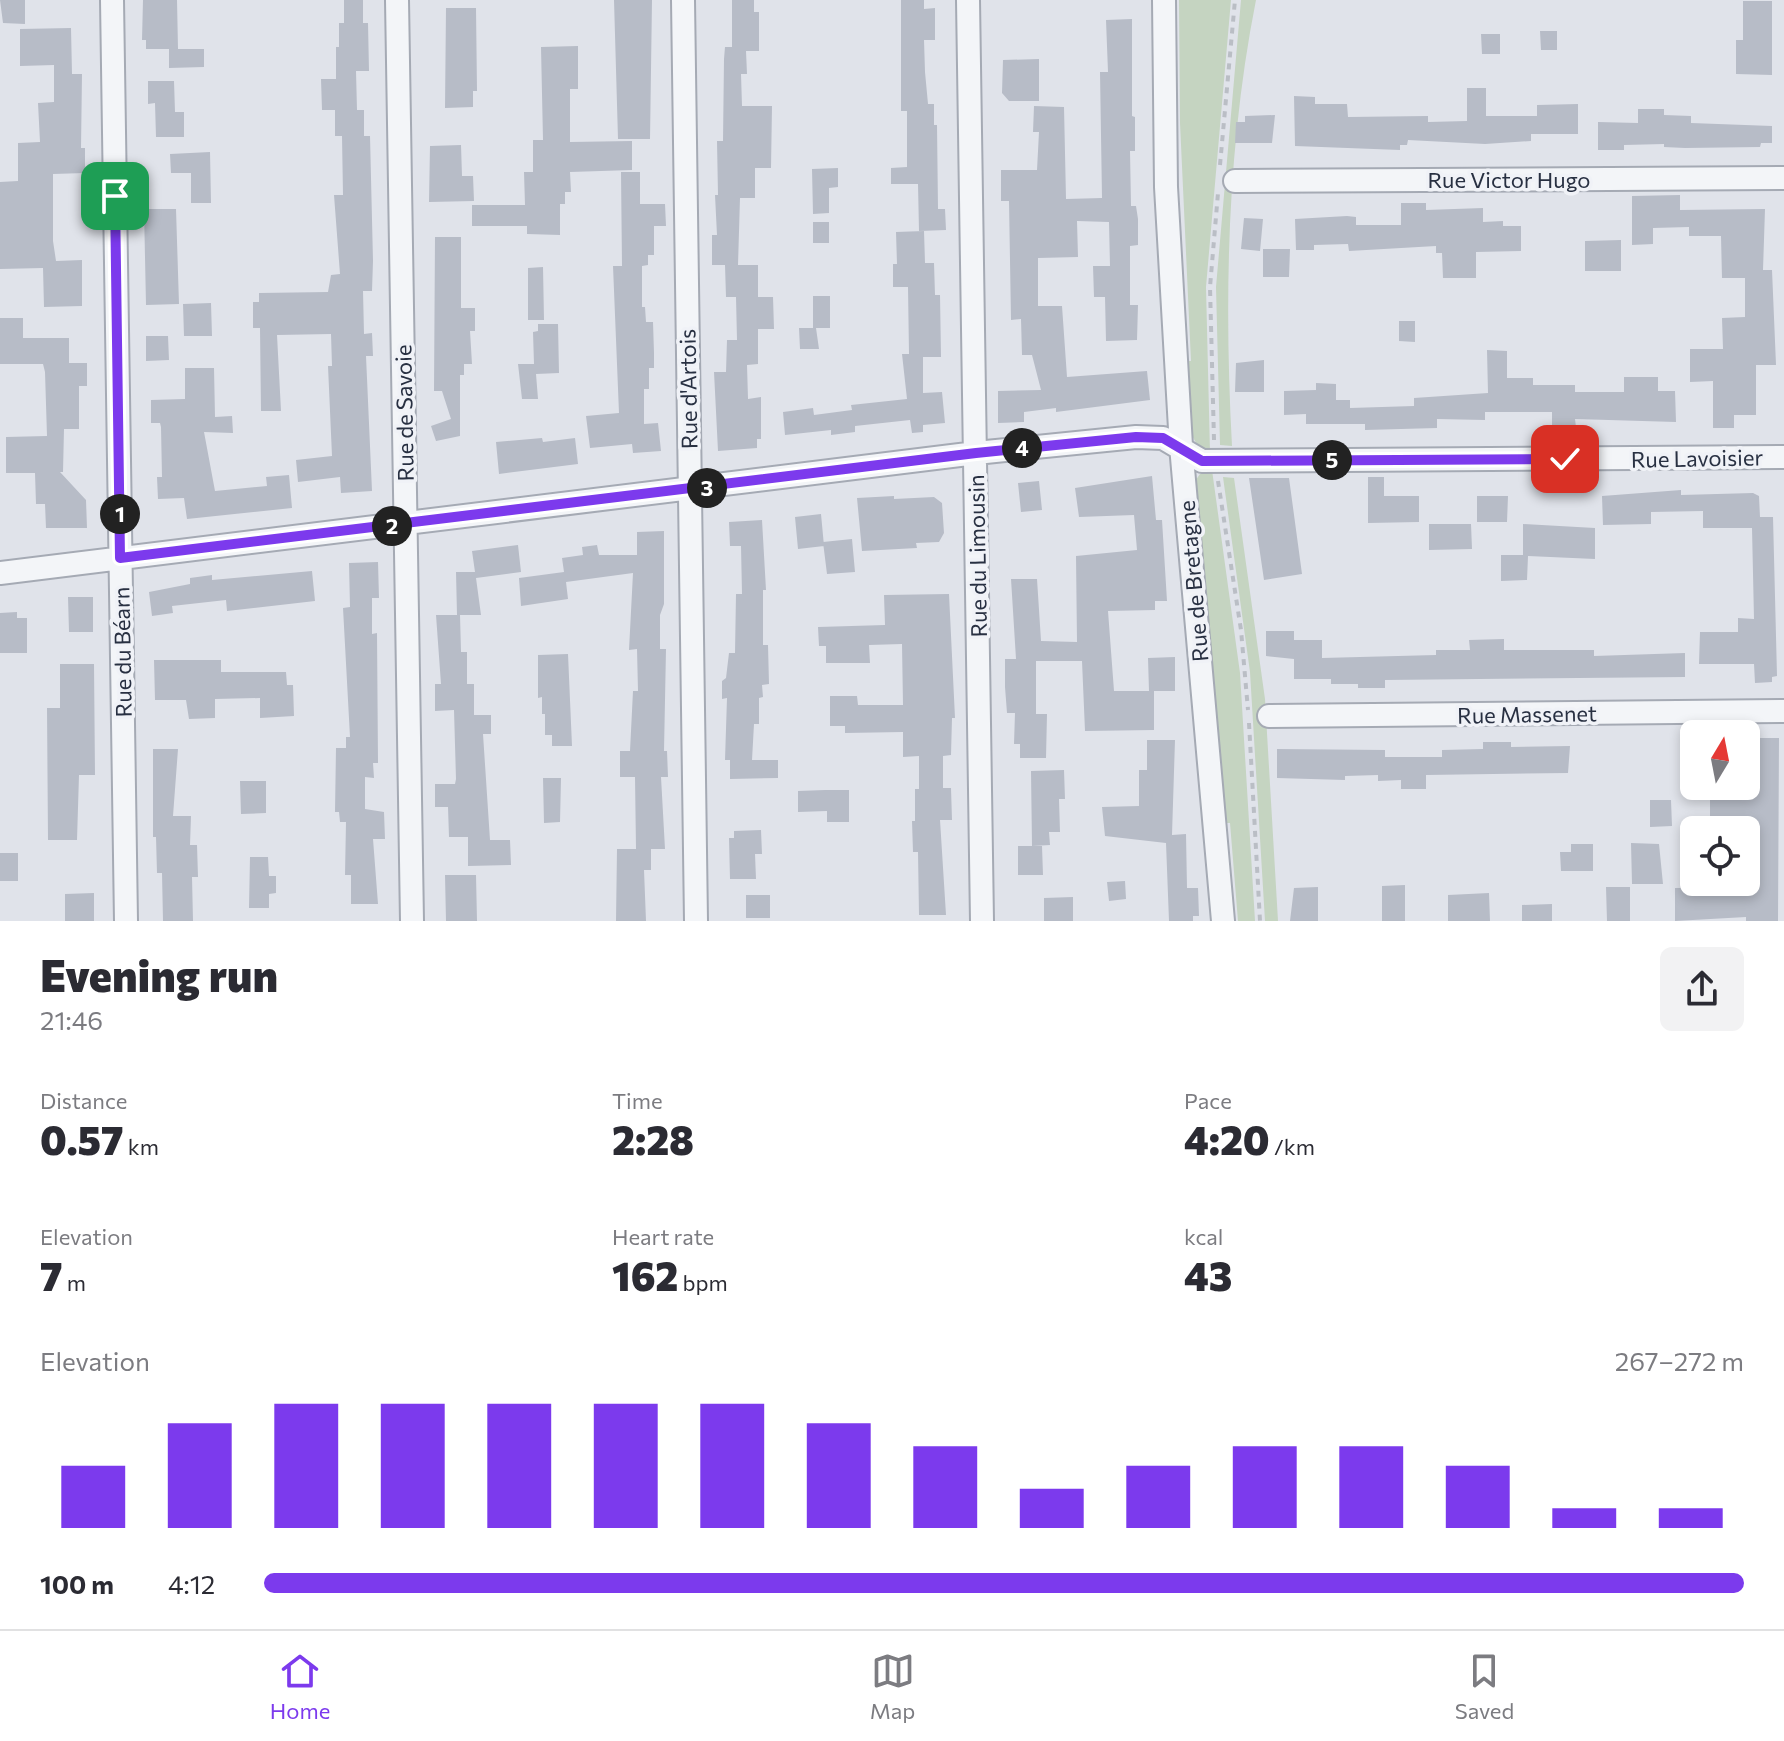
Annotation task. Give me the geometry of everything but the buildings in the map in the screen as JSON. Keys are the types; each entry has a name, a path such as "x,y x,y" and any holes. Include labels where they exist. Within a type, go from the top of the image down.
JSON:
{"street":[{"name":"Rue du Béarn","path":"112,0 126,921"},
{"name":"Rue de Savoie","path":"397,0 412,921"},
{"name":"Rue d'Artois","path":"683,0 696,921"},
{"name":"Rue du Limousin","path":"968,0 982,921"},
{"name":"Rue de Bretagne","path":"1164,0 1166,187 1181,446 1223,921"},
{"name":"Rue Victor Hugo","path":"1235,181 1784,178"},
{"name":"Rue Lavoisier","path":"0,573 976,453 1136,437 1163,438 1202,461 1784,457"},
{"name":"Rue Massenet","path":"1269,716 1784,711"}],"green space":[{"path":"1179,0 1231,0 1206,287 1210,453 1200,447 1194,438 1185,399 1184,361 1191,361 1180,123"},
{"path":"1241,0 1256,0 1239,110 1230,222 1228,334 1232,446 1220,445 1216,287"},
{"path":"1212,470 1240,673 1255,921 1238,921 1230,823 1221,823 1193,484 1200,474"},
{"path":"1223,477 1234,478 1265,699 1278,921 1265,921 1250,672"}],"route":[{"path":"115,196 120,558 976,453 1136,437 1163,438 1202,461 1565,459"}]}
